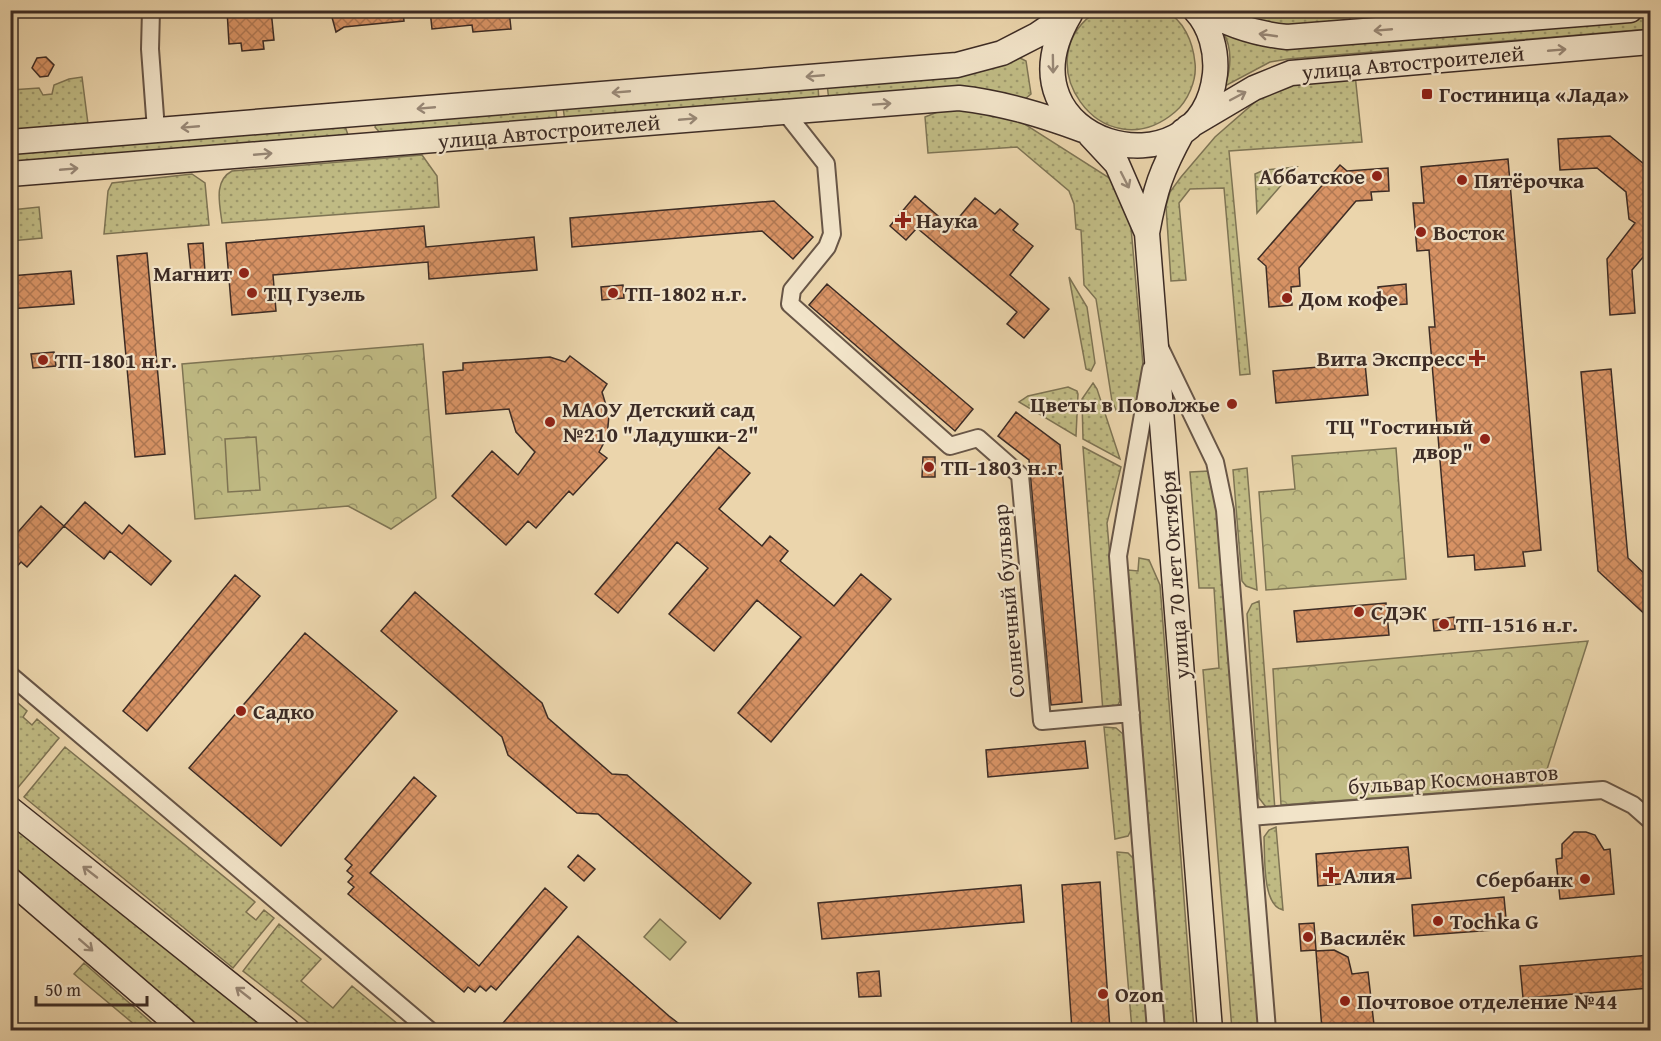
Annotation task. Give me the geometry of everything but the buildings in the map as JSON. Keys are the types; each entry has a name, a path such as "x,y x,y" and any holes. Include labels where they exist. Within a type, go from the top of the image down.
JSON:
{"main road":[{"path":"1147,233 1155,187 1165,162 1186,129 1204,108 1214,86 1216,62 1212,38 1195,10"},
{"name":"улица Автостроителей","path":"1204,10 1224,23 1260,34 1287,37 1630,10"},
{"name":"улица Автостроителей","path":"10,142 957,65 1002,53 1037,35 1071,11"},
{"name":"улица 70 лет Октября","path":"1071,11 1057,35 1052,60 1055,87 1065,110 1117,164 1147,233 1210,1030"},
{"name":"улица Автостроителей","path":"10,174 959,98 1021,109 1087,132 1108,143 1136,147 1164,141 1254,88 1291,73 1650,42"},
{"path":"363,113 365,146"},
{"path":"10,809 287,1030"},
{"path":"10,880 184,1030"}],"street":[{"path":"151,10 150,49 156,130"},
{"name":"Солнечный бульвар","path":"784,112 826,164 832,234 827,247 792,290 789,304 950,446 978,438 1020,475 1042,720 1131,713"},
{"path":"1156,339 1118,556 1156,1030"},
{"path":"1156,339 1215,462 1225,510 1267,1030"},
{"path":"10,675 429,1030"},
{"name":"бульвар Космонавтов","path":"1250,817 1603,790 1633,805 1650,820"}],"green space":[{"path":"1099,10 1164,10 1182,26 1192,47 1195,76 1191,90 1175,112 1148,127 1121,129 1098,119 1080,102 1070,79 1068,54 1077,30"},
{"path":"1233,11 1349,11 1351,26 1273,27 1244,19"},
{"path":"1650,13 1650,29 1270,62 1225,86 1230,59 1223,32 1285,42"},
{"path":"1018,57 1026,61 1031,94 1025,99 829,101 827,84"},
{"path":"1355,74 1362,142 1229,151 1250,374 1240,375 1224,188 1190,189 1179,203 1186,280 1171,281 1166,206 1170,192 1215,137 1262,96 1292,83"},
{"path":"82,77 88,124 11,138 11,90 39,88 43,95 52,94 54,85"},
{"path":"818,86 819,102 565,122 563,107"},
{"path":"952,106 1012,116 1111,179 1130,216 1143,365 1140,397 1131,413 1117,412 1112,401 1096,299 1084,285 1081,230 1076,229 1074,204 1069,191 1017,147 928,153 925,117"},
{"path":"556,107 557,122 381,134 375,127 376,124"},
{"path":"345,126 348,135 11,167 11,152"},
{"path":"422,155 437,176 439,207 222,223 220,187 226,175 232,171"},
{"path":"1297,167 1257,213 1255,174 1264,170"},
{"path":"192,174 205,183 209,225 104,234 108,191 112,183"},
{"path":"39,207 42,238 11,241 11,210"},
{"path":"1069,277 1087,307 1095,363 1091,371 1086,369"},
{"path":"423,344 436,498 391,529 348,506 195,519 182,364"},
{"path":"1093,383 1120,459 1083,439 1082,399"},
{"path":"1068,387 1077,391 1078,394 1076,436 1019,402 1028,396"},
{"path":"256,437 260,490 228,492 225,439"},
{"path":"1083,447 1121,467 1107,523 1122,696 1117,707 1103,712"},
{"path":"1396,448 1406,579 1266,590 1259,492 1295,489 1292,456"},
{"path":"1247,468 1257,590 1246,586 1242,581 1233,470"},
{"path":"1209,471 1221,514 1262,1030 1232,1030 1203,670 1219,668 1214,588 1199,588 1190,472"},
{"path":"1139,558 1149,560 1160,585 1194,1030 1165,1030 1128,570 1138,571"},
{"path":"1259,601 1275,810 1266,807 1259,798 1247,614 1252,604"},
{"path":"1588,641 1542,785 1281,805 1273,669"},
{"path":"11,697 27,711 23,717 32,725 37,719 59,738 16,790 11,786"},
{"path":"1104,727 1116,728 1123,734 1132,828 1128,836 1115,839"},
{"path":"65,747 255,902 246,912 256,920 264,910 274,918 233,968 24,797"},
{"path":"10,823 272,1030 199,1030 11,866"},
{"path":"1276,827 1283,910 1271,900 1266,879 1264,837 1269,830"},
{"path":"1117,852 1128,853 1135,860 1149,1030 1132,1030"},
{"path":"660,919 686,942 670,960 644,937"},
{"path":"279,924 321,959 301,981 333,1008 352,986 405,1030 318,1030 243,971"},
{"path":"84,963 160,1030 141,1030 74,974"}],"place":[{"name":"Гостиница «Лада»","path":"1427,94"},
{"name":"Аббатское","path":"1377,176"},
{"name":"Пятёрочка","path":"1462,180"},
{"name":"Наука","path":"903,220"},
{"name":"Восток","path":"1421,232"},
{"name":"Магнит","path":"244,273"},
{"name":"ТЦ Гузель","path":"252,293"},
{"name":"ТП-1802 н.г.","path":"613,293"},
{"name":"Дом кофе","path":"1287,298"},
{"name":"Вита Экспресс","path":"1477,358"},
{"name":"ТП-1801 н.г.","path":"43,360"},
{"name":"Цветы в Поволжье","path":"1232,404"},
{"name":"МАОУ Детский сад №210 \"Ладушки-2\"","path":"550,422"},
{"name":"ТЦ \"Гостиный двор\"","path":"1485,439"},
{"name":"ТП-1803 н.г.","path":"929,467"},
{"name":"СДЭК","path":"1359,612"},
{"name":"ТП-1516 н.г.","path":"1444,624"},
{"name":"Садко","path":"241,711"},
{"name":"Алия","path":"1331,875"},
{"name":"Сбербанк","path":"1585,879"},
{"name":"Tochka G","path":"1438,921"},
{"name":"Василёк","path":"1308,937"},
{"name":"Ozon","path":"1103,994"},
{"name":"Почтовое отделение №44","path":"1345,1001"}]}
